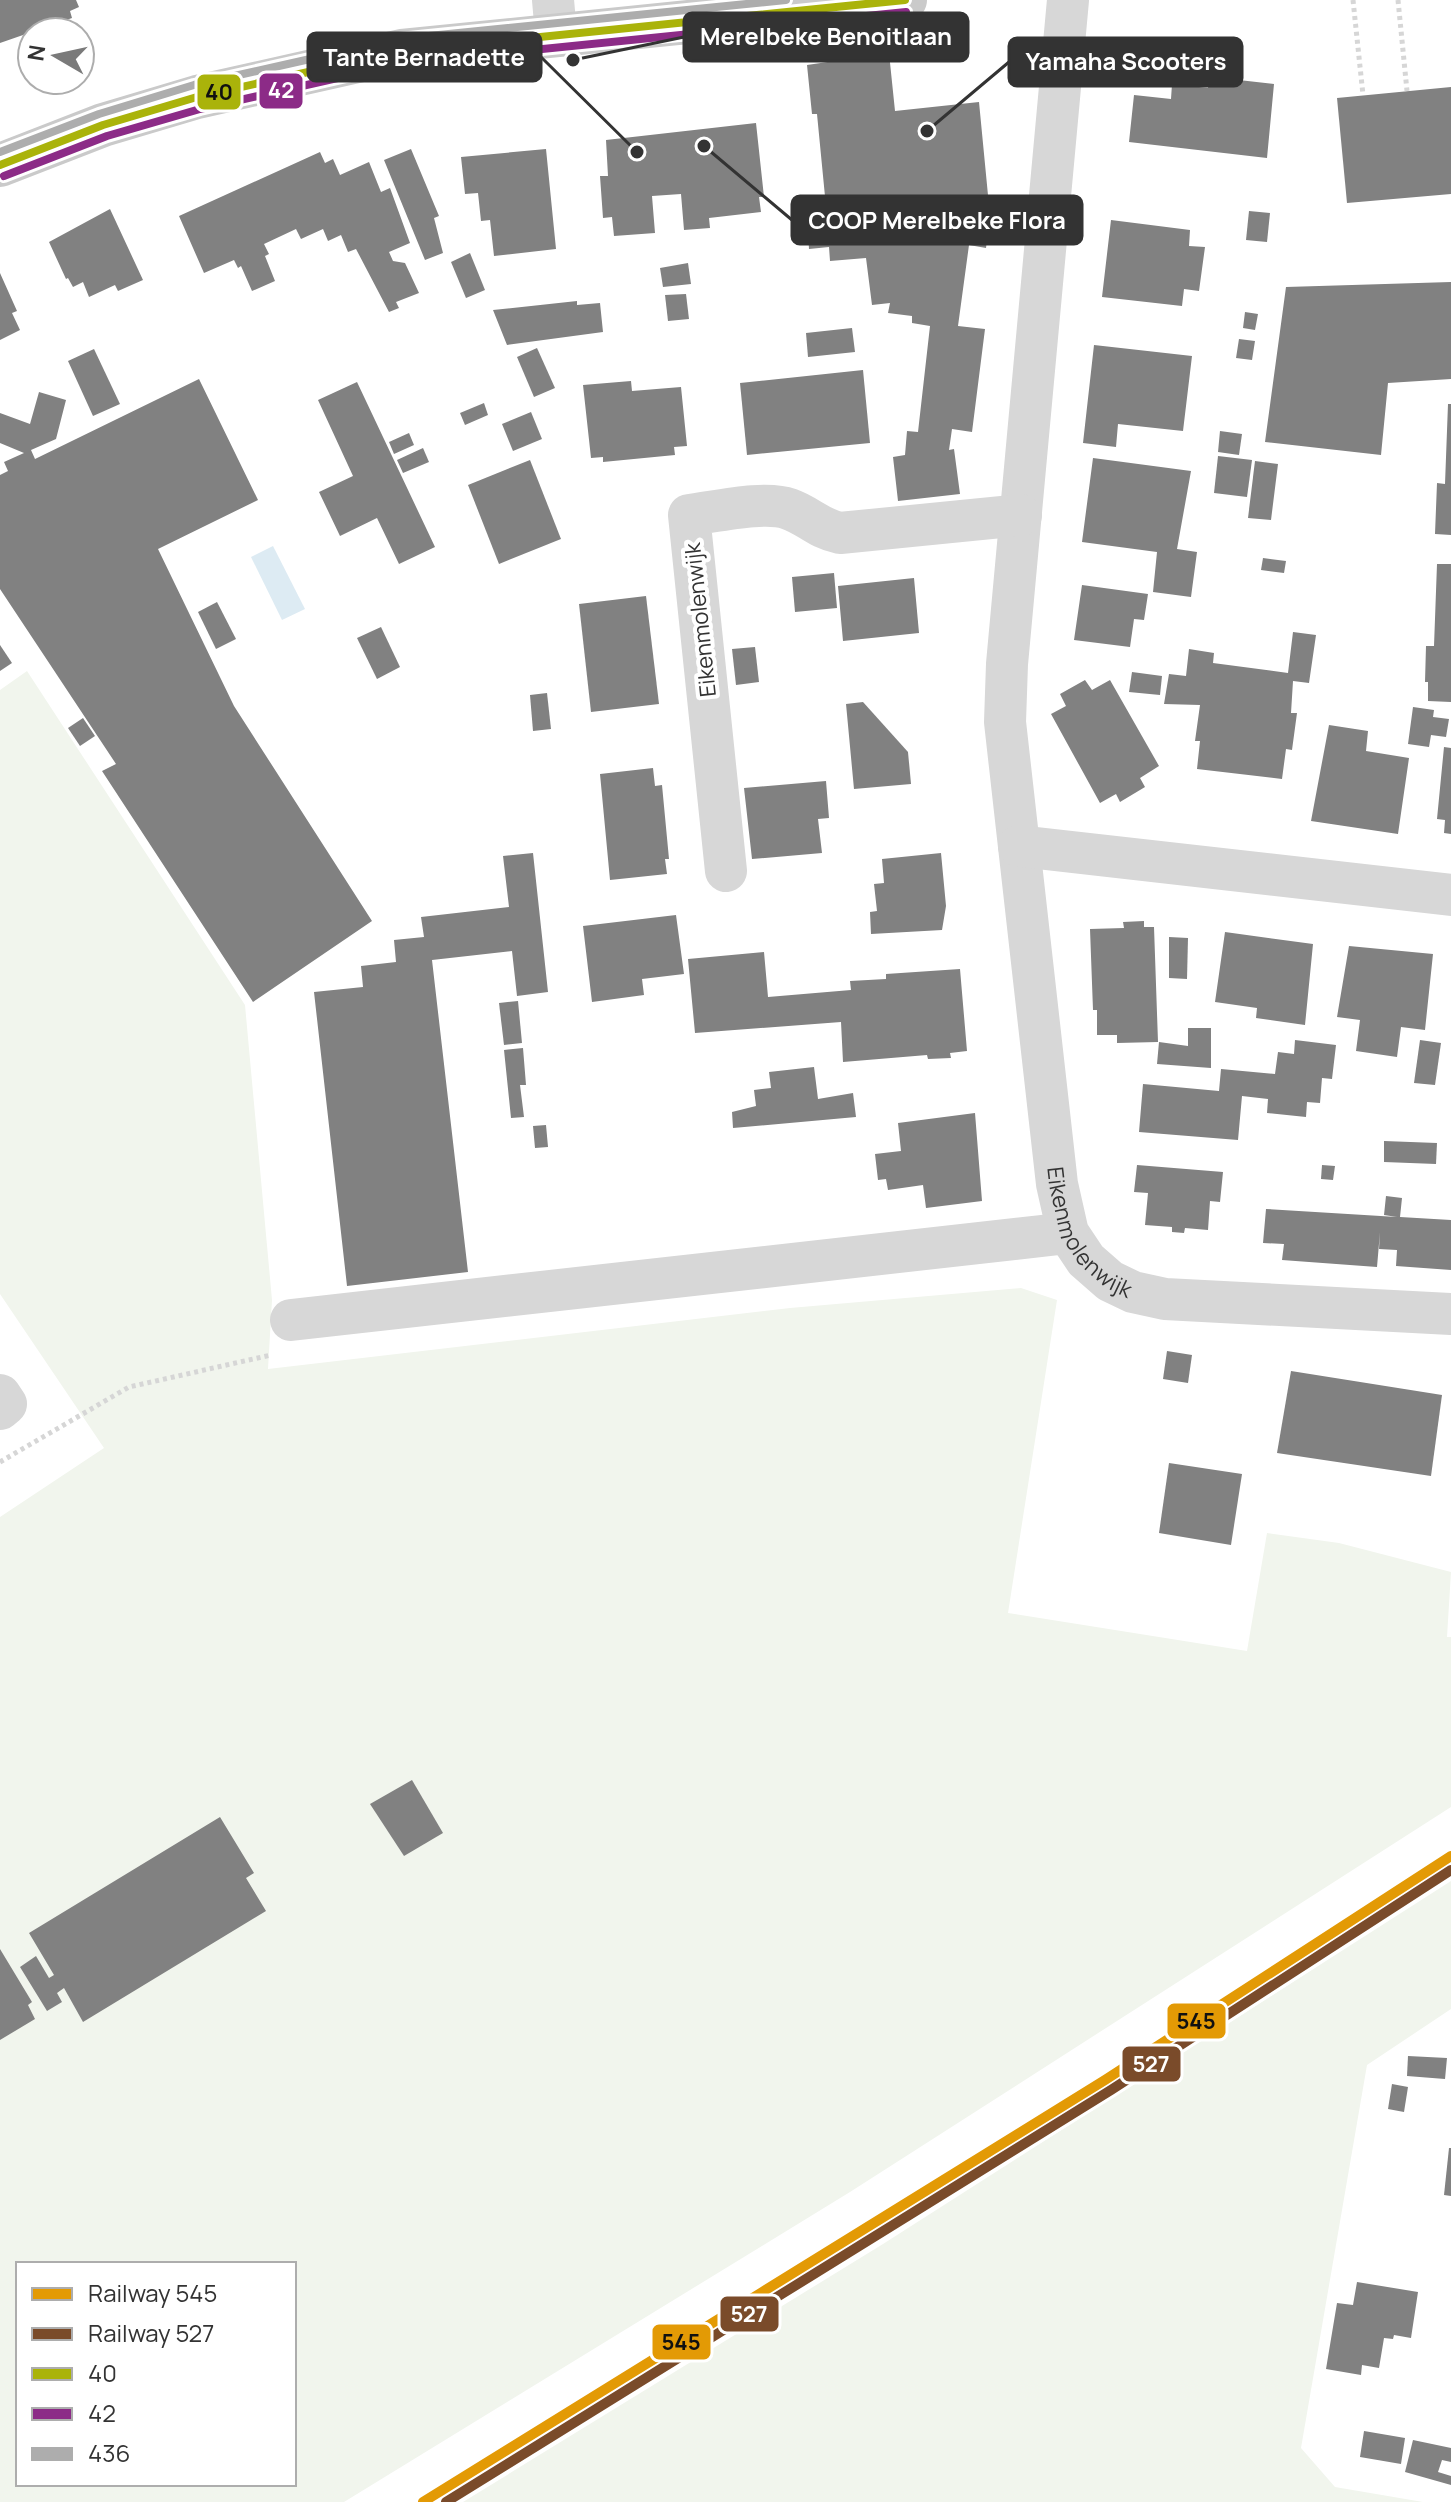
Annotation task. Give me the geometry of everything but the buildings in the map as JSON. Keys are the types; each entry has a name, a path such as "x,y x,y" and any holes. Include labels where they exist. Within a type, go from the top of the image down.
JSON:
{"main road":[{"path":"0,165 103,125 300,71 554,17 905,0"}],"street":[{"name":"Eikenmolenwijk","path":"1068,0 1005,722 1057,1184 1068,1233 1086,1260 1110,1281 1133,1292 1165,1299 1451,1314"},
{"name":"Eikenmolenwijk","path":"726,871 689,515 770,506 790,509 819,529 840,533 1021,515"},
{"path":"1019,846 1451,895"},
{"path":"291,1320 1068,1233"},
{"path":"0,1395 6,1404 0,1409"}],"path":[{"path":"1353,0 1363,95"},
{"path":"1398,0 1407,91"}],"shaded area":[{"path":"273,546 305,609 282,620 251,557"},
{"path":"27,671 245,1005 272,1300 268,1369 790,1308 1021,1288 1057,1300 1008,1613 1247,1651 1267,1533 1339,1543 1451,1572 1447,1637 1451,1637 1451,1807 850,2192 344,2502 0,2502 0,1517 104,1448 0,1294 0,690"},
{"path":"1451,1881 1451,2009 1367,2065 1301,2448 1335,2487 1423,2502 463,2502 883,2244"}],"rail line":[{"name":"545","path":"423,2502 1105,2080 1451,1856"},
{"name":"527","path":"446,2502 1111,2090 1451,1870"}],"transit line":[{"name":"436","path":"0,152 99,114 194,85 399,39 786,0"},
{"name":"40","path":"0,165 103,125 197,97 402,51 905,0"},
{"name":"42","path":"4,176 107,136 200,109 404,63 906,12"}],"place":[{"name":"Merelbeke Benoitlaan","path":"573,60"},
{"name":"Yamaha Scooters","path":"927,131"},
{"name":"COOP Merelbeke Flora","path":"704,146"},
{"name":"Tante Bernadette","path":"637,152"}]}
